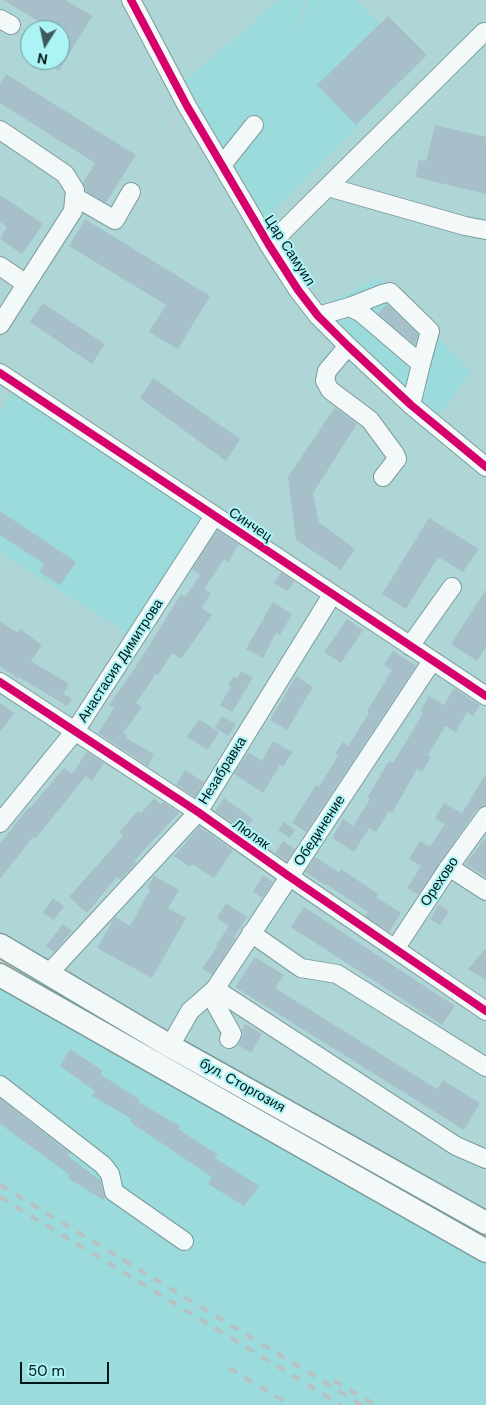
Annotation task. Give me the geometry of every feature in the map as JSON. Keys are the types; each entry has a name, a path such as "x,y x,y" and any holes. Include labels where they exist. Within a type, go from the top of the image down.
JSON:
{"main road":[{"name":"бул. Сторгозия","path":"0,945 170,1046 486,1223"},
{"name":"бул. Сторгозия","path":"0,975 486,1250"}],"street":[{"name":"Цар Самуил","path":"131,0 187,106 269,245 298,290 318,316 348,346 411,405 486,467"},
{"path":"269,245 486,32"},
{"path":"222,165 254,125"},
{"path":"0,130 65,174 75,190 73,211 0,325"},
{"path":"328,186 465,226 486,230"},
{"path":"75,197 115,220 131,192"},
{"path":"0,266 26,284"},
{"path":"318,316 390,292 430,331 411,405"},
{"path":"349,307 360,312 421,364"},
{"path":"348,346 327,371 325,381 330,390 370,420 395,454 396,459 383,477"},
{"name":"Синчец","path":"3,381 214,516 486,696"},
{"path":"467,451 486,456"},
{"name":"Анастасия Димитрова","path":"0,823 6,805 75,731 214,516"},
{"path":"410,646 452,587"},
{"name":"Незабравка","path":"49,973 198,812 332,595"},
{"name":"Обединение","path":"170,1046 190,1011 213,991 432,661"},
{"name":"Люляк","path":"0,682 198,812 486,1011"},
{"name":"Орехово","path":"395,949 449,867 486,816"},
{"path":"449,867 486,892"},
{"path":"251,933 301,968 336,974 486,1068"},
{"path":"213,991 232,1034 229,1039"},
{"path":"213,991 456,1146 486,1159"},
{"path":"0,1085 103,1165 110,1174 114,1192 184,1242"}],"path":[{"path":"299,25 306,0"},
{"path":"131,192 187,106"}],"shaded area":[{"path":"279,0 356,0 420,63 265,220 185,81"},
{"path":"379,277 471,372 438,417 321,307"},
{"path":"16,384 214,516 135,638 0,552 0,408"},
{"path":"0,956 486,1230 486,1236 363,1170 181,1067 0,962"},
{"path":"0,978 486,1261 486,1405 0,1405"}],"building":[{"path":"3,0 65,0 92,16 70,53 70,20 36,20"},
{"path":"388,16 427,55 356,125 317,85"},
{"path":"6,74 136,155 106,203 86,191 83,183 95,163 0,103 0,84"},
{"path":"435,125 486,137 486,194 415,177 419,160 426,161"},
{"path":"0,195 43,224 22,254 0,239 7,227 0,222"},
{"path":"85,219 210,296 178,349 149,332 166,305 69,246"},
{"path":"43,303 105,344 92,364 30,322"},
{"path":"387,304 418,334 415,345 378,314"},
{"path":"153,378 240,439 226,461 140,398"},
{"path":"335,407 357,424 313,493 319,522 355,549 341,570 296,540 288,477"},
{"path":"0,511 76,562 60,585 39,572 44,564 0,535"},
{"path":"429,518 479,549 463,572 438,557 406,609 382,594"},
{"path":"217,530 239,544 228,562 224,559 204,589 211,593 202,608 212,615 181,659 172,653 158,675 156,674 136,703 142,707 123,733 127,736 126,738 154,754 148,766 98,733 114,708 109,705 139,662 181,594 185,597 200,575 192,570"},
{"path":"281,572 294,581 288,591 274,583"},
{"path":"486,589 486,647 477,661 451,644"},
{"path":"273,602 292,614 280,635 276,633 263,658 246,649"},
{"path":"347,619 363,630 341,663 324,652"},
{"path":"0,621 18,633 20,629 42,645 31,661 69,684 63,694 72,699 67,706 19,677 18,679 0,666"},
{"path":"393,651 416,666 306,832 292,823 316,785 319,787 338,756 335,754 343,742 348,746 369,713 367,711 392,670 384,665"},
{"path":"241,671 253,678 232,712 220,705 231,687 228,686 233,676 237,678"},
{"path":"296,676 313,687 287,730 270,720"},
{"path":"454,688 480,705 473,716 467,712 456,732 445,726 428,755 431,757 422,772 417,769 392,813 389,811 376,832 369,828 354,852 332,838 343,819 353,826 370,799 367,798 389,761 393,763 409,737 423,713 420,711 429,696 444,705"},
{"path":"0,703 14,713 0,732"},
{"path":"222,716 236,724 228,736 215,728"},
{"path":"199,719 219,732 208,750 187,737"},
{"path":"273,741 292,752 283,767 280,765 263,793 234,774 248,752 262,761"},
{"path":"87,752 104,763 92,781 86,776 35,839 33,837 0,879 0,844 29,807 64,768 72,774"},
{"path":"185,770 204,782 195,797 176,785"},
{"path":"486,774 486,806 477,809 418,895 407,888 421,866 409,859 420,841 430,847 445,824 435,818 444,803 462,813"},
{"path":"154,798 160,804 163,802 179,813 134,861 136,863 120,880 117,877 87,913 69,897 123,836 119,832 138,811 141,813"},
{"path":"224,798 253,819 244,831 215,811"},
{"path":"284,822 295,830 290,838 278,830"},
{"path":"199,827 233,850 214,878 192,864 190,867 174,856"},
{"path":"486,837 486,877 465,864"},
{"path":"283,841 295,849 287,862 275,853"},
{"path":"315,857 339,872 341,869 378,894 376,897 401,913 389,932 365,916 368,912 305,872"},
{"path":"263,875 273,882 262,898 253,892"},
{"path":"154,876 179,890 168,908 186,918 152,978 97,948 115,917 130,926 150,890 147,888"},
{"path":"53,898 64,906 54,920 43,913"},
{"path":"226,903 247,917 212,975 202,968 218,946 216,945 229,926 217,918"},
{"path":"439,904 449,911 440,925 430,919"},
{"path":"304,907 455,1006 442,1025 291,927"},
{"path":"63,924 72,931 54,952 46,946"},
{"path":"486,948 486,980 468,969"},
{"path":"255,957 284,975 275,988 437,1089 443,1080 480,1103 464,1130 235,987"},
{"path":"245,1024 262,1034 251,1053 238,1045 243,1035 242,1030"},
{"path":"70,1049 103,1071 100,1074 140,1100 138,1102 180,1126 178,1129 218,1155 215,1158 259,1186 244,1206 208,1184 212,1177 130,1122 132,1119 92,1096 95,1091 60,1066"},
{"path":"0,1098 70,1153 68,1156 101,1181 105,1197 103,1200 68,1178 70,1175 0,1124"}],"railway":[{"path":"0,1185 362,1405"},
{"path":"0,1197 341,1405"},
{"path":"229,1368 290,1405"},
{"path":"334,1381 376,1405"}],"cycle path":[{"path":"131,0 187,106 269,245 298,290 318,316 348,346 411,405 486,467"},
{"path":"0,373 486,696"},
{"path":"0,682 198,812 486,1011"}]}
